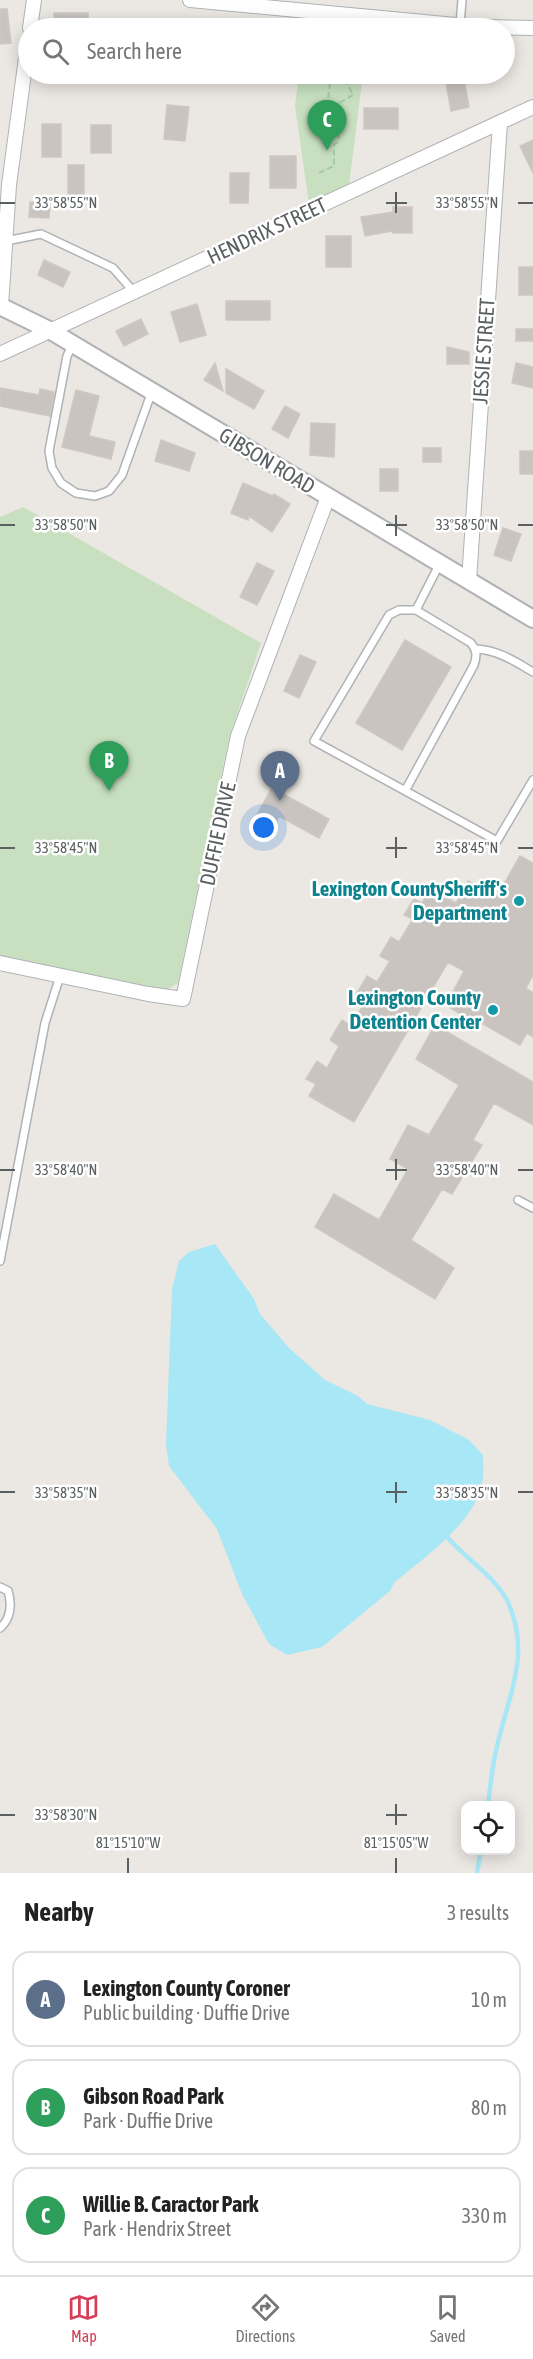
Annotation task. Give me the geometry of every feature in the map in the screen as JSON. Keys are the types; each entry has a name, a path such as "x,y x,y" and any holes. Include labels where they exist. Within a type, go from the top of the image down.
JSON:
{"street":[{"path":"31,18 33,0"},
{"path":"190,0 262,3 397,18"},
{"path":"515,27 533,28"},
{"path":"0,306 9,185 23,84"},
{"name":"HENDRIX STREET","path":"0,354 533,107"},
{"name":"JESSIE STREET","path":"469,580 500,123"},
{"name":"GIBSON ROAD","path":"0,306 51,331 533,619"},
{"name":"DUFFIE DRIVE","path":"0,963 183,999 238,736 328,497"}],"lane":[{"path":"461,18 462,0"},
{"path":"6,241 41,234 113,268 134,292"},
{"path":"73,344 67,356 49,451 52,468 61,483 76,493 95,496 109,491 122,475 152,391"},
{"path":"416,610 440,563"},
{"path":"533,672 501,653 476,649 471,643 416,610 399,610 389,615 314,741 497,841 533,780"},
{"path":"405,791 474,665 476,649"},
{"path":"0,1261 41,1040 60,976"},
{"path":"518,1200 533,1208"},
{"path":"0,1587 8,1591 11,1601 9,1614 0,1628"}],"path":[{"path":"318,173 334,166 333,143 329,138 332,134 332,107 328,99 330,84"},
{"path":"332,107 353,95 348,84"},
{"path":"332,127 343,127"},
{"path":"326,150 338,141 339,137 332,134"}],"green space":[{"path":"308,10 371,16 371,18 307,18"},
{"path":"298,84 362,84 348,193 310,211 295,106"},
{"path":"23,507 261,643 229,738 178,983 165,991 0,956 0,517"}],"water":[{"path":"215,1244 254,1299 260,1314 288,1347 325,1380 358,1396 367,1404 430,1420 469,1440 483,1455 483,1480 478,1498 470,1512 446,1539 394,1583 390,1591 322,1647 287,1655 269,1644 242,1594 217,1529 169,1466 166,1444 172,1289 179,1261 189,1252"}],"building":[{"path":"0,9 7,9 11,43 0,44"},
{"path":"54,13 88,13 88,18 54,18"},
{"path":"446,84 465,84 469,107 451,111"},
{"path":"167,105 189,107 185,141 164,139"},
{"path":"364,108 398,108 398,129 364,129"},
{"path":"42,124 61,124 61,157 42,157"},
{"path":"91,125 111,125 111,153 91,153"},
{"path":"533,140 533,173 520,146"},
{"path":"270,156 296,156 296,188 270,188"},
{"path":"68,165 84,165 84,196 68,196"},
{"path":"230,173 249,173 248,203 230,203"},
{"path":"30,202 50,204 49,218 29,217"},
{"path":"393,207 412,207 412,233 393,233 393,231 365,236 361,217 393,212"},
{"path":"326,236 351,236 351,267 326,267"},
{"path":"44,260 70,272 63,287 38,275"},
{"path":"519,267 533,267 533,295 519,295"},
{"path":"226,301 270,301 270,320 226,320"},
{"path":"197,304 206,335 180,342 171,312"},
{"path":"141,319 148,334 124,346 116,331"},
{"path":"516,329 533,329 533,341 516,341"},
{"path":"447,347 469,352 469,364 447,364"},
{"path":"215,363 223,391 204,380"},
{"path":"516,363 533,367 533,388 512,383"},
{"path":"226,369 264,391 254,409 226,393"},
{"path":"0,388 39,395 40,389 54,392 50,416 0,406"},
{"path":"76,390 99,396 89,436 115,442 111,459 62,447"},
{"path":"285,406 300,414 288,438 272,429"},
{"path":"311,423 335,424 334,457 310,455"},
{"path":"161,440 195,453 189,471 155,461"},
{"path":"423,448 441,448 441,462 423,462"},
{"path":"520,451 533,451 533,474 520,474"},
{"path":"380,469 398,469 398,491 380,491"},
{"path":"243,483 273,496 274,494 290,504 272,532 249,516 248,520 231,513"},
{"path":"503,528 521,534 511,561 494,555"},
{"path":"257,563 274,571 257,605 240,597"},
{"path":"405,640 451,667 402,750 356,723"},
{"path":"300,655 316,662 299,698 284,691"},
{"path":"272,788 329,819 319,838 279,816 271,833 252,823"},
{"name":"Lexington County Detention Center","path":"520,856 533,863 533,975 526,988 533,993 533,1037 527,1033 520,1045 478,1021 476,1024 446,1005 464,971 448,962 354,1122 309,1096 316,1084 306,1079 317,1061 327,1068 339,1046 330,1040 342,1020 351,1026 366,1000 356,995 367,976 377,982 390,961 380,956 391,937 399,942 413,919 404,915 414,899 422,903 430,889 456,903 468,881 497,896"},
{"path":"435,1025 533,1082 533,1125 494,1103 473,1140 482,1145 452,1194 442,1189 411,1240 454,1268 435,1299 315,1227 334,1194 379,1220 408,1169 390,1159 408,1125 429,1135 459,1085 416,1059"}],"waterway":[{"path":"447,1537 501,1591 507,1600 518,1639 515,1676 496,1751 489,1801"},
{"path":"477,1873 480,1855"}],"place":[{"name":"Willie B. Caractor Park","path":"327,150"},
{"name":"Gibson Road Park","path":"109,791"},
{"name":"Lexington County Coroner","path":"280,801"},
{"name":"Lexington CountySheriff's Department","path":"519,901"},
{"name":"Lexington County Detention Center","path":"493,1010"}]}
